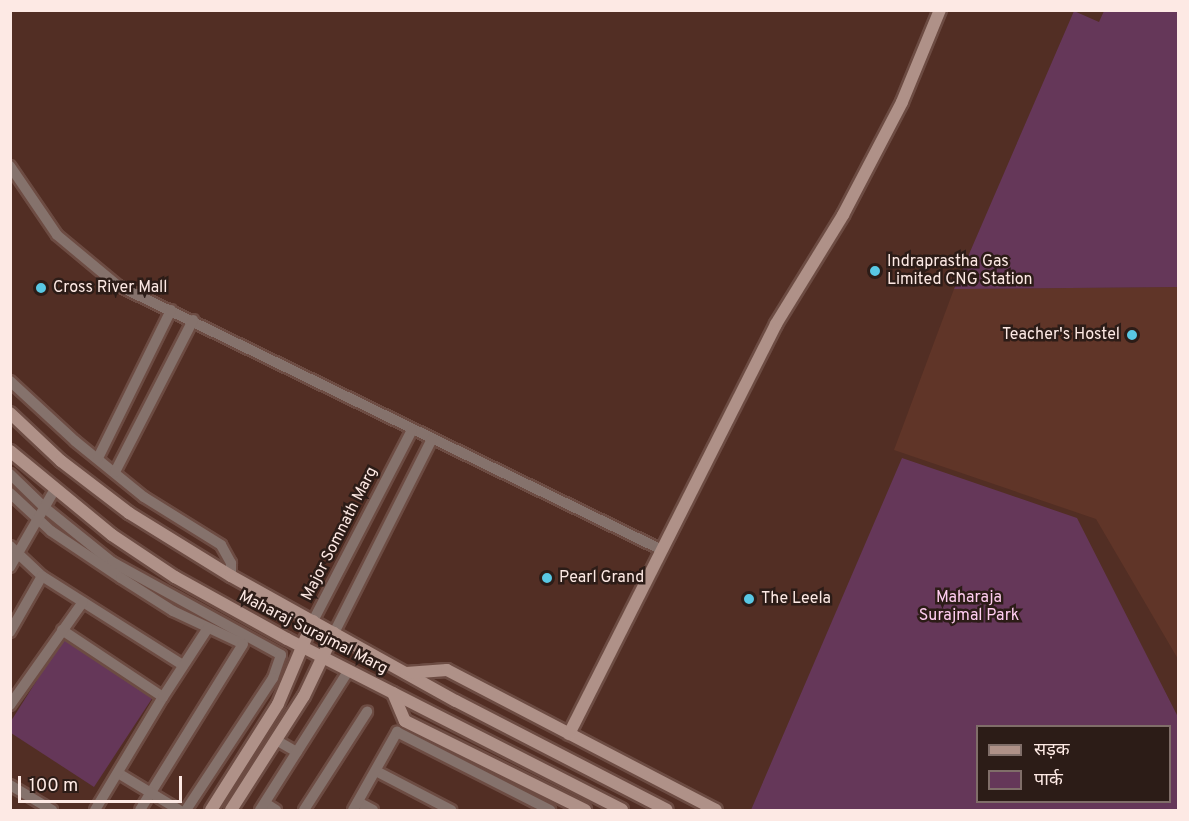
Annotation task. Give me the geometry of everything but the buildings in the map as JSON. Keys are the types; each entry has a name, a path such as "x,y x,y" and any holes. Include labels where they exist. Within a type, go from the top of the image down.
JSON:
{"main road":[{"path":"569,734 660,549 776,324 843,214 902,102 940,10"},
{"name":"Maharaj Surajmal Marg","path":"10,413 61,461 129,513 231,576 406,673 667,810"},
{"name":"Maharaj Surajmal Marg","path":"10,451 112,535 175,577 321,656 622,810"},
{"name":"Major Somnath Marg","path":"211,810 278,704 313,621"},
{"path":"231,810 304,696 321,656 334,633"},
{"name":"Maharaj Surajmal Marg","path":"406,673 447,670 716,810"},
{"path":"393,693 405,721 585,810"}],"street":[{"path":"10,166 57,235 117,285 660,549"},
{"path":"98,458 171,310"},
{"path":"116,472 193,320"},
{"path":"10,381 144,497 221,545 231,563 231,576"},
{"name":"Major Somnath Marg","path":"313,621 412,430"},
{"path":"334,633 432,439"},
{"path":"10,474 45,508 112,562 281,655 273,678 186,810"},
{"path":"10,567 15,550 39,519 55,489"},
{"path":"10,493 39,519 121,578 172,611 243,644 140,810"},
{"path":"15,550 42,576 183,665"},
{"path":"10,632 42,576"},
{"path":"10,705 83,602"},
{"path":"95,810 163,697 208,628"},
{"path":"62,630 163,697"},
{"path":"276,810 262,806 349,670"},
{"path":"304,810 367,712"},
{"path":"373,810 355,806 397,732 550,810"},
{"path":"276,740 297,752"},
{"path":"376,771 451,810"},
{"path":"118,774 179,810"},
{"path":"10,785 44,809"}],"shaded area":[{"path":"1178,287 1178,659 1096,519 894,450 954,289"}],"green space":[{"path":"1074,11 1099,22 1104,11 1178,11 1178,287 954,289"},
{"name":"Maharaja Surajmal Park","path":"902,458 1077,518 1178,717 1178,810 751,810"},
{"path":"63,639 153,697 94,787 11,733 11,721"}],"place":[{"name":"Indraprastha Gas Limited CNG Station","path":"875,271"},
{"name":"Cross River Mall","path":"41,288"},
{"name":"Teacher's Hostel","path":"1132,335"},
{"name":"Pearl Grand","path":"547,578"},
{"name":"The Leela","path":"749,599"}]}
